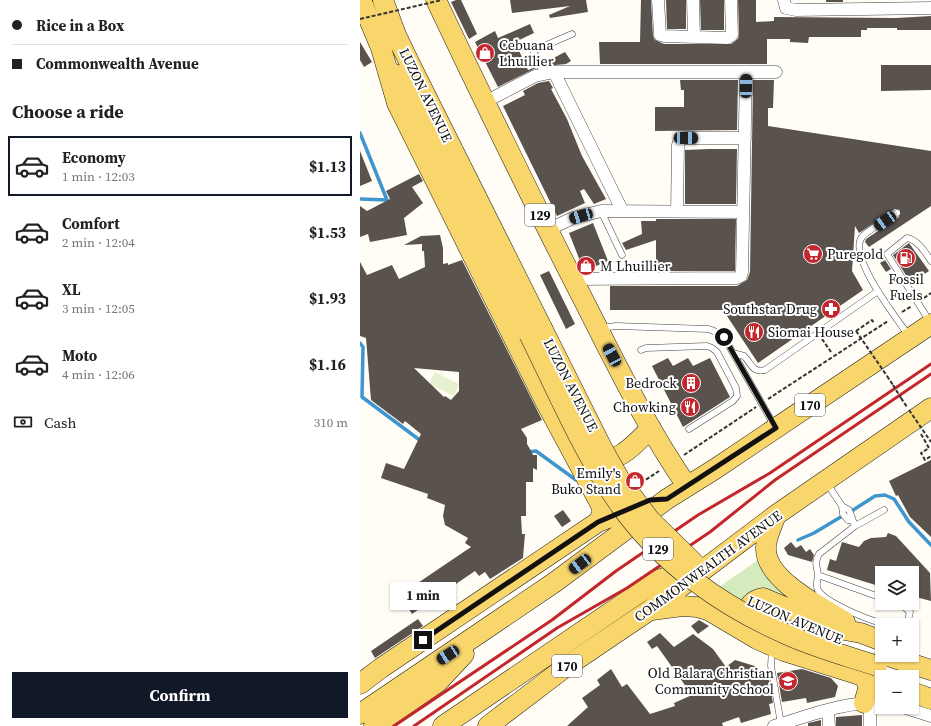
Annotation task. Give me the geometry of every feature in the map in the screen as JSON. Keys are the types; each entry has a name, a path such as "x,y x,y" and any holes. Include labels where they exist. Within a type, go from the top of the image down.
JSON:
{"main road":[{"name":"LUZON AVENUE","path":"361,0 381,48 394,72 411,98 536,331 620,480 644,512 679,549 713,579 756,606 875,659"},
{"name":"LUZON AVENUE","path":"383,0 396,35 536,331"},
{"name":"129","path":"436,0 572,279 651,428 687,486"},
{"name":"LUZON AVENUE","path":"381,48 397,103 571,452 602,507 602,515 598,522"},
{"name":"170","path":"364,716 438,682 486,630 555,582 667,499 776,428 931,323"},
{"name":"COMMONWEALTH AVENUE","path":"488,726 567,666 650,610 716,562 776,515 931,408"},
{"path":"571,452 586,459 597,461 619,457 632,448 651,428"},
{"name":"170","path":"360,684 381,668 598,522 650,500 667,499"},
{"path":"776,515 766,550 767,560 772,569 797,591 861,633 875,655"},
{"path":"443,726 658,580 716,562"},
{"path":"765,643 748,625 747,612 753,602 763,598 834,628 861,633"},
{"path":"650,610 682,606 697,607 708,610 765,643 814,662 875,661"},
{"path":"919,654 931,658"},
{"path":"872,703 869,686 879,662"},
{"name":"129","path":"881,662 896,670"},
{"name":"129","path":"885,662 931,670"},
{"name":"129","path":"919,681 931,685"},
{"path":"919,695 931,699"}],"street":[{"path":"658,0 660,35 694,37 731,37 731,0"},
{"path":"693,0 694,37"},
{"path":"784,0 786,8 796,10 874,4 931,8"},
{"path":"485,102 549,73 776,72"},
{"path":"549,73 622,210"},
{"path":"572,279 736,278 741,276 746,73"},
{"path":"677,211 678,145 680,139 745,138"},
{"path":"547,230 573,218 601,211 743,212"},
{"path":"777,725 828,710 872,703 870,726"},
{"path":"828,710 829,726"},
{"path":"919,712 931,716"}],"lane":[{"path":"549,73 534,53 535,50 537,47 572,34"},
{"path":"601,211 622,255"},
{"path":"897,213 861,237 859,245 868,277 910,338"},
{"path":"931,260 916,241 907,238 890,250 887,254 931,323"},
{"path":"733,353 744,356 754,370 759,372 765,370 878,291"},
{"path":"598,328 616,326 708,329 717,332 724,337 776,428"},
{"path":"641,350 646,348 707,346 717,352 736,388 737,396 733,401 689,429"},
{"path":"826,481 852,519"},
{"path":"842,506 843,514 852,519"},
{"path":"875,621 856,614 827,599 818,590 816,583 818,576 816,560 819,554 852,519 884,510"},
{"path":"818,576 875,596"},
{"path":"765,643 770,655 777,725"}],"path":[{"path":"360,19 442,0"},
{"path":"672,463 931,293"},
{"path":"874,323 872,320 856,331 931,442"},
{"path":"818,333 831,352"},
{"path":"929,448 921,454 925,460 931,456"}],"green space":[{"path":"435,372 459,384 454,396 429,384"},
{"path":"758,560 770,582 805,608 744,601 702,599"}],"building":[{"path":"461,0 477,34 469,39 451,2"},
{"path":"510,0 586,0 588,12 550,18 549,15 570,6 512,13"},
{"path":"641,0 651,0 653,36 655,40 664,44 731,44 738,39 739,35 738,0 756,0 756,22 774,21 774,17 896,18 931,16 931,30 867,28 867,30 861,30 861,37 809,37 808,43 790,42 790,39 767,39 767,64 600,64 599,42 640,42"},
{"path":"666,0 686,0 686,29 667,29"},
{"path":"700,0 724,0 724,30 701,30"},
{"path":"826,0 843,0 843,2 826,2"},
{"path":"530,24 534,33 515,42 528,70 536,68 498,87 475,42 495,31 498,38"},
{"path":"360,42 372,62 364,67 360,60"},
{"path":"565,52 571,61 566,64 545,66 544,63"},
{"path":"881,65 931,65 931,90 881,91"},
{"path":"680,80 738,80 737,130 655,131 655,107 684,107 684,90 681,90"},
{"name":"Puregold","path":"753,80 774,80 773,108 768,108 768,126 931,151 931,206 869,247 865,242 866,239 899,217 900,210 895,209 859,233 855,226 852,271 863,290 758,363 723,310 610,310 610,286 737,286 747,280 750,272"},
{"path":"549,81 553,88 551,89 567,119 582,156 606,199 594,204 584,189 580,191 585,203 557,216 503,106 525,95 523,91 538,83"},
{"path":"737,149 736,204 685,204 685,150"},
{"path":"360,151 372,181 360,186"},
{"path":"419,174 423,181 412,187 423,203 404,218 407,235 370,242 368,234 360,237 360,206 367,211 390,199 386,191"},
{"path":"656,219 736,219 735,271 656,271 656,240 626,250 622,243 642,234 641,221 656,221"},
{"path":"593,223 608,261 584,271 569,233"},
{"path":"440,235 443,248 443,264 448,263 448,265 462,260 542,420 521,429 527,438 527,444 533,455 537,455 537,470 533,468 533,482 526,482 526,516 521,516 522,534 525,534 523,558 490,579 485,572 479,576 475,571 412,614 400,595 471,547 465,543 468,538 445,525 443,516 445,505 427,498 428,494 381,478 386,463 404,469 421,434 405,421 403,424 371,400 366,338 360,336 360,262 367,275 392,265 399,279 425,267 422,244 404,245 421,236","holes":["414,368 459,372 459,391 451,400 445,396 444,397"]},
{"path":"909,243 929,271 911,283 893,255"},
{"path":"885,260 891,269 886,272 880,263"},
{"path":"549,271 575,324 566,329 540,275"},
{"name":"Bedrock","path":"668,358 673,366 688,358 693,366 710,358 730,397 683,427 652,366"},
{"path":"931,460 931,537 910,517 898,495 896,496 889,481"},
{"path":"563,510 571,521 562,527 554,516"},
{"path":"888,533 896,536 930,573 931,601 919,598 919,566 875,566 875,585 827,570 830,559 836,561 842,542 859,547 864,541 871,538 886,537"},
{"path":"791,542 796,548 801,545 806,552 810,549 814,555 812,562 788,555 784,548"},
{"path":"418,619 423,626 375,658 371,651"},
{"path":"699,620 709,626 698,634 691,626"},
{"path":"660,633 674,647 693,634 713,649 726,667 735,660 758,667 761,675 768,674 773,703 769,704 771,714 741,723 739,717 722,723 723,726 567,726 588,707 582,698 600,685 597,680 611,669 622,687 627,684 650,714 675,706 674,703 692,695 657,646 652,649 647,642"},
{"path":"802,669 831,678 838,686 835,697 807,703 806,698 782,702 777,673"},
{"path":"862,715 862,726 836,726 836,717"},
{"path":"821,720 821,726 808,726 808,723"}],"waterway":[{"path":"360,133 387,200 360,199"},
{"path":"360,343 363,347 362,397 421,441"},
{"path":"528,452 536,451 576,480"},
{"path":"850,512 875,496 885,495 894,499 909,522 931,545"},
{"path":"798,540 814,533 844,515"}],"railway":[{"path":"394,726 552,620 616,571 698,515 770,473 931,364"},
{"path":"414,726 557,628 627,588 710,532 775,480 931,374"}],"place":[{"name":"Cebuana Lhuillier","path":"485,53"},
{"name":"Puregold","path":"813,254"},
{"name":"Fossil Fuels","path":"906,258"},
{"name":"M Lhuillier","path":"586,266"},
{"name":"Southstar Drug","path":"831,309"},
{"name":"Siomai House","path":"754,332"},
{"name":"Bedrock","path":"691,383"},
{"name":"Chowking","path":"690,407"},
{"name":"Emily's Buko Stand","path":"635,481"},
{"name":"Old Balara Christian Community School","path":"788,681"}],"route":[{"path":"423,640 598,522 650,500 667,499 776,428 754,392 724,337"}]}
